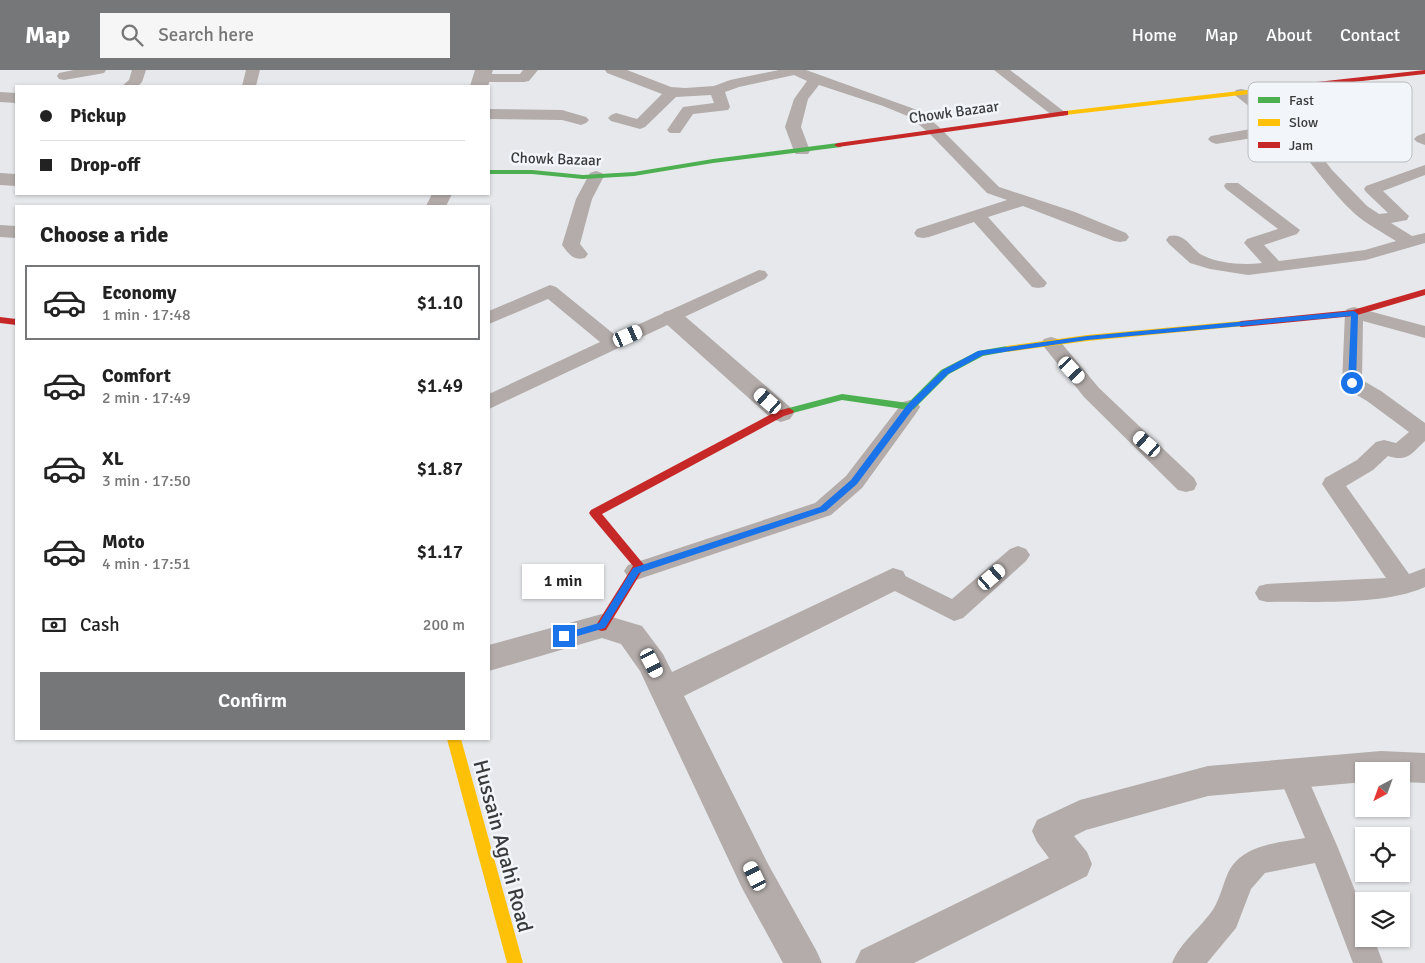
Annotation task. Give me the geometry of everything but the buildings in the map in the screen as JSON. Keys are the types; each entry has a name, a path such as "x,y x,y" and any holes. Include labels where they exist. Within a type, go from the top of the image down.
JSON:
{"street":[{"name":"Chowk Bazaar","path":"1335,82 1421,72"},
{"name":"Chowk Bazaar","path":"490,172 596,176 634,174 1058,113 1248,92"},
{"path":"0,97 15,98"},
{"path":"0,231 15,232"},
{"path":"602,626 639,566 595,513 781,413 842,397 910,407 945,372 981,353 1087,338 1354,314 1425,292"},
{"path":"672,317 781,413"},
{"path":"0,320 15,322"},
{"path":"666,690 893,579"},
{"path":"490,658 602,626 631,636 652,663 755,876 803,963"},
{"name":"Hussain Agahi Road","path":"454,740 515,963"},
{"path":"874,963 1074,864 1049,831 1080,816 1208,781 1381,766 1425,768"}],"lane":[{"path":"64,76 99,70"},
{"path":"130,85 135,82 140,70"},
{"path":"249,85 253,70"},
{"path":"482,78 524,78 531,70"},
{"path":"612,70 628,74 672,92 697,93 717,90 794,70 838,88 888,103 915,114 934,130 994,190 1069,216 1120,237"},
{"path":"731,70 747,81"},
{"path":"1001,70 1058,113"},
{"path":"802,151 793,127 801,99 816,79"},
{"path":"675,130 688,110 723,107 717,90"},
{"path":"616,118 640,124 672,92"},
{"path":"1240,93 1248,99"},
{"path":"490,114 562,115 581,120"},
{"path":"1216,139 1248,134"},
{"path":"1317,162 1361,210 1376,220 1417,240"},
{"path":"1376,220 1401,216 1372,189 1425,170"},
{"path":"578,254 571,244 584,199 596,176"},
{"path":"1232,186 1291,230 1253,242 1275,267"},
{"path":"923,233 1024,200"},
{"path":"977,216 1038,283"},
{"path":"1175,240 1196,259 1210,264 1248,270 1366,255 1417,240"},
{"path":"490,402 759,276"},
{"path":"490,318 550,291 614,343"},
{"path":"1267,592 1376,589 1415,581 1333,484 1366,465 1384,447 1400,452 1424,433 1374,396 1352,383 1354,314 1425,332"},
{"path":"1052,343 1096,398 1161,456 1186,484"},
{"path":"636,571 823,509 854,482 910,407"},
{"path":"893,579 954,610 1018,555"},
{"path":"1292,774 1324,848 1368,963"},
{"path":"1187,963 1225,918 1240,880 1257,862 1324,848"}],"traffic: fast":[{"path":"490,172 532,172 583,177 634,174 713,161 838,145"},
{"path":"789,411 842,397 910,407 945,372 981,353 1007,349"}],"traffic: slow":[{"path":"1065,113 1248,92"},
{"path":"1007,349 1087,338 1241,324"},
{"path":"454,740 515,963"}],"traffic: jam":[{"path":"1335,82 1425,72"},
{"path":"838,145 1065,113"},
{"path":"1241,324 1354,313 1425,292"},
{"path":"0,320 15,322"},
{"path":"602,626 639,566 595,513 781,413 789,411"}],"route":[{"path":"564,636 602,626 636,571 823,509 854,482 910,407 945,372 981,353 1087,338 1354,314 1352,383"}]}
